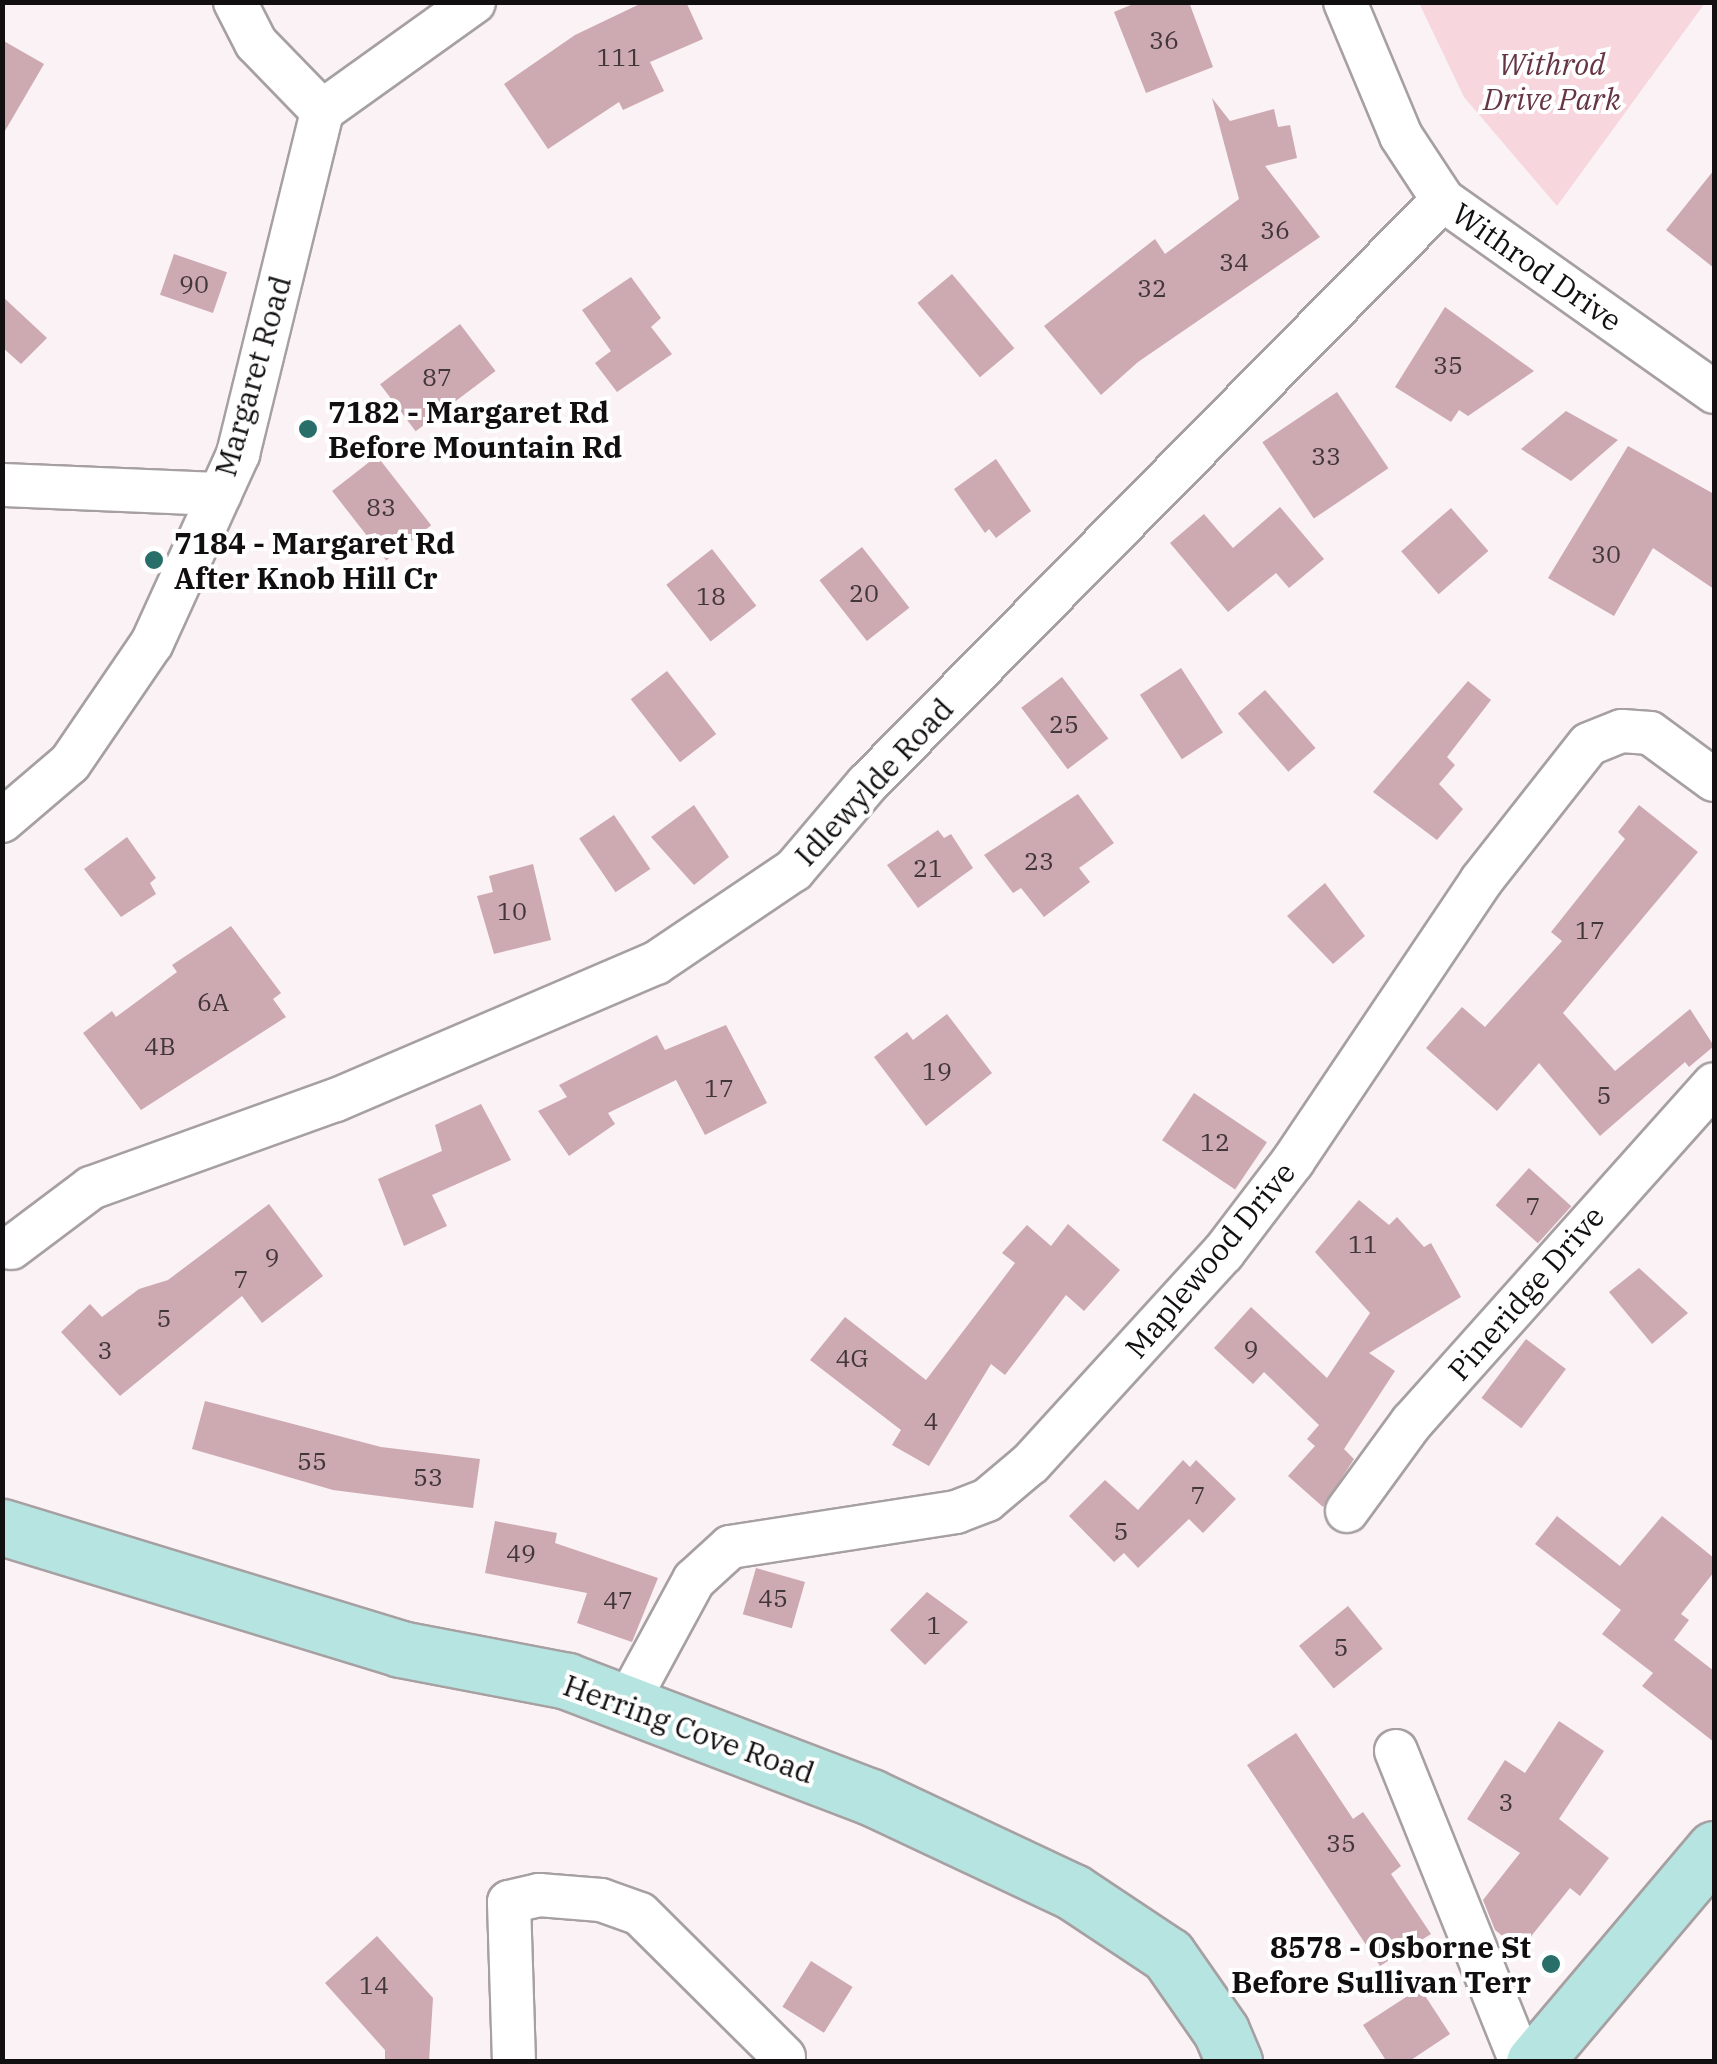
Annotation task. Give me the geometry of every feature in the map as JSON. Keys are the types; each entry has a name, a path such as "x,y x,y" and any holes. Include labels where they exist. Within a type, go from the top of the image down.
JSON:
{"main road":[{"name":"Herring Cove Road","path":"2,1527 400,1649 566,1681 625,1707 871,1797 1073,1892 1168,1955 1222,2031 1234,2062"},
{"path":"1534,2062 1714,1849"}],"street":[{"path":"235,2 256,43 322,111 474,2"},
{"name":"Withrod Drive","path":"1346,2 1400,136 1443,200 1714,392"},
{"name":"Margaret Road","path":"2,821 70,762 152,644 220,494 238,454 322,111"},
{"name":"Idlewylde Road","path":"11,1248 91,1188 336,1100 656,963 794,870 867,784 1443,200"},
{"path":"2,486 220,494"},
{"name":"Maplewood Drive","path":"625,1707 694,1580 721,1552 750,1540 966,1509 987,1500 1031,1462 1246,1222 1482,881 1589,744 1622,731 1650,734 1714,780"},
{"name":"Pineridge Drive","path":"1347,1511 1412,1422 1714,1084"},
{"path":"1396,1751 1522,2062"},
{"path":"514,2062 510,1902 524,1896 601,1900 640,1914 784,2057"}],"green space":[{"name":"Withrod Drive Park","path":"1419,3 1705,3 1557,206 1464,97"}],"building":[{"path":"644,2 686,2 703,39 650,62 664,91 623,110 619,102 548,149 504,84 575,35"},
{"path":"1138,2 1189,2 1213,67 1146,93 1114,12"},
{"path":"2,40 44,64 2,136"},
{"path":"1212,98 1230,121 1274,109 1278,127 1290,125 1297,158 1265,166 1320,237 1138,362 1101,395 1044,326 1155,239 1165,254 1239,199"},
{"path":"1714,170 1714,268 1666,230"},
{"path":"174,254 227,272 213,313 160,295"},
{"path":"952,274 1014,348 980,377 918,303"},
{"path":"631,277 661,318 651,327 672,354 617,392 595,363 611,351 582,310"},
{"path":"2,296 47,338 21,364 2,347"},
{"path":"1445,307 1534,371 1468,416 1459,410 1451,422 1395,387"},
{"path":"460,324 496,371 416,431 380,384"},
{"path":"1337,392 1388,468 1314,519 1262,442"},
{"path":"1566,411 1618,440 1571,481 1521,449"},
{"path":"1628,446 1714,494 1714,589 1653,548 1614,616 1548,578"},
{"path":"377,456 431,525 386,560 332,491"},
{"path":"996,459 1031,511 996,538 989,529 985,533 954,489"},
{"path":"1280,507 1324,559 1289,588 1276,573 1228,612 1170,543 1204,514 1233,548"},
{"path":"1451,508 1488,551 1439,594 1401,551"},
{"path":"862,547 909,608 867,641 819,580"},
{"path":"712,549 756,606 711,641 666,585"},
{"path":"1181,668 1223,733 1182,759 1140,695"},
{"path":"667,671 716,734 680,762 631,699"},
{"path":"1062,677 1108,738 1068,769 1021,708"},
{"path":"1468,681 1491,700 1447,757 1455,765 1439,784 1463,809 1437,840 1373,792"},
{"path":"1265,690 1316,748 1288,772 1238,714"},
{"path":"1078,794 1114,843 1079,868 1090,882 1044,917 1021,888 1013,893 984,855"},
{"path":"694,805 729,857 694,885 651,837"},
{"path":"1639,805 1698,852 1563,1013 1615,1071 1690,1009 1714,1046 1689,1067 1685,1062 1600,1136 1539,1063 1497,1111 1426,1048 1462,1007 1485,1027 1562,941 1551,932 1625,839 1618,832"},
{"path":"614,815 650,869 616,892 579,838"},
{"path":"938,830 944,838 951,834 973,868 918,908 887,865"},
{"path":"127,837 156,878 150,883 156,894 121,917 84,869"},
{"path":"533,864 551,940 494,954 477,896 493,892 489,876"},
{"path":"1325,883 1365,936 1333,964 1287,916"},
{"path":"231,926 281,993 273,999 286,1017 141,1110 83,1033 112,1011 116,1017 177,972 172,965"},
{"path":"947,1014 992,1073 926,1126 874,1057 907,1032 913,1040"},
{"path":"726,1025 767,1103 705,1135 676,1080 608,1113 615,1124 569,1156 538,1111 567,1097 559,1085 657,1035 665,1050"},
{"path":"1194,1093 1267,1142 1235,1189 1162,1140"},
{"path":"481,1104 511,1160 432,1195 447,1226 404,1246 378,1179 442,1151 435,1125"},
{"path":"1529,1168 1571,1206 1538,1243 1496,1205"},
{"path":"1359,1200 1389,1225 1397,1217 1424,1247 1431,1243 1461,1297 1369,1353 1395,1371 1344,1449 1354,1459 1323,1507 1288,1476 1315,1446 1307,1439 1319,1425 1264,1372 1253,1384 1214,1348 1251,1307 1327,1378 1370,1313 1315,1252"},
{"path":"269,1204 323,1276 262,1323 242,1296 120,1396 61,1332 90,1304 102,1317 139,1289 168,1280"},
{"path":"1068,1224 1120,1270 1084,1311 1066,1295 1005,1375 991,1364 929,1466 892,1445 901,1430 810,1360 845,1317 926,1380 1015,1263 1002,1253 1027,1225 1051,1246"},
{"path":"1639,1268 1688,1313 1652,1344 1609,1292"},
{"path":"1526,1339 1566,1369 1521,1428 1481,1398"},
{"path":"205,1401 381,1447 480,1459 473,1508 333,1490 192,1449"},
{"path":"1183,1460 1190,1467 1196,1460 1236,1499 1203,1533 1189,1519 1138,1568 1124,1553 1114,1562 1069,1516 1105,1480 1138,1510"},
{"path":"1557,1516 1620,1566 1662,1516 1714,1558 1714,1572 1681,1614 1689,1620 1674,1640 1714,1671 1714,1742 1642,1686 1653,1673 1602,1634 1621,1610 1535,1544"},
{"path":"495,1521 557,1533 555,1543 658,1578 632,1642 577,1623 587,1593 485,1573"},
{"path":"756,1568 805,1582 792,1628 743,1614"},
{"path":"927,1592 968,1622 925,1665 890,1630"},
{"path":"1348,1606 1383,1649 1334,1688 1299,1646"},
{"path":"1559,1721 1604,1751 1559,1819 1609,1858 1580,1896 1570,1888 1520,1950 1495,1930 1483,1900 1520,1853 1467,1819 1505,1760 1525,1773"},
{"path":"1296,1733 1353,1819 1363,1812 1401,1866 1391,1874 1431,1934 1380,1966 1247,1765"},
{"path":"377,1936 433,1998 429,2062 385,2062 385,2050 325,1983"},
{"path":"811,1961 853,1987 824,2033 782,2007"},
{"path":"1420,1988 1450,2034 1408,2062 1387,2062 1363,2025"}],"place":[{"name":"7182 - Margaret Rd Before Mountain Rd","path":"308,429"},
{"name":"7184 - Margaret Rd After Knob Hill Cr","path":"154,560"},
{"name":"8578 - Osborne St Before Sullivan Terr","path":"1551,1964"}]}
